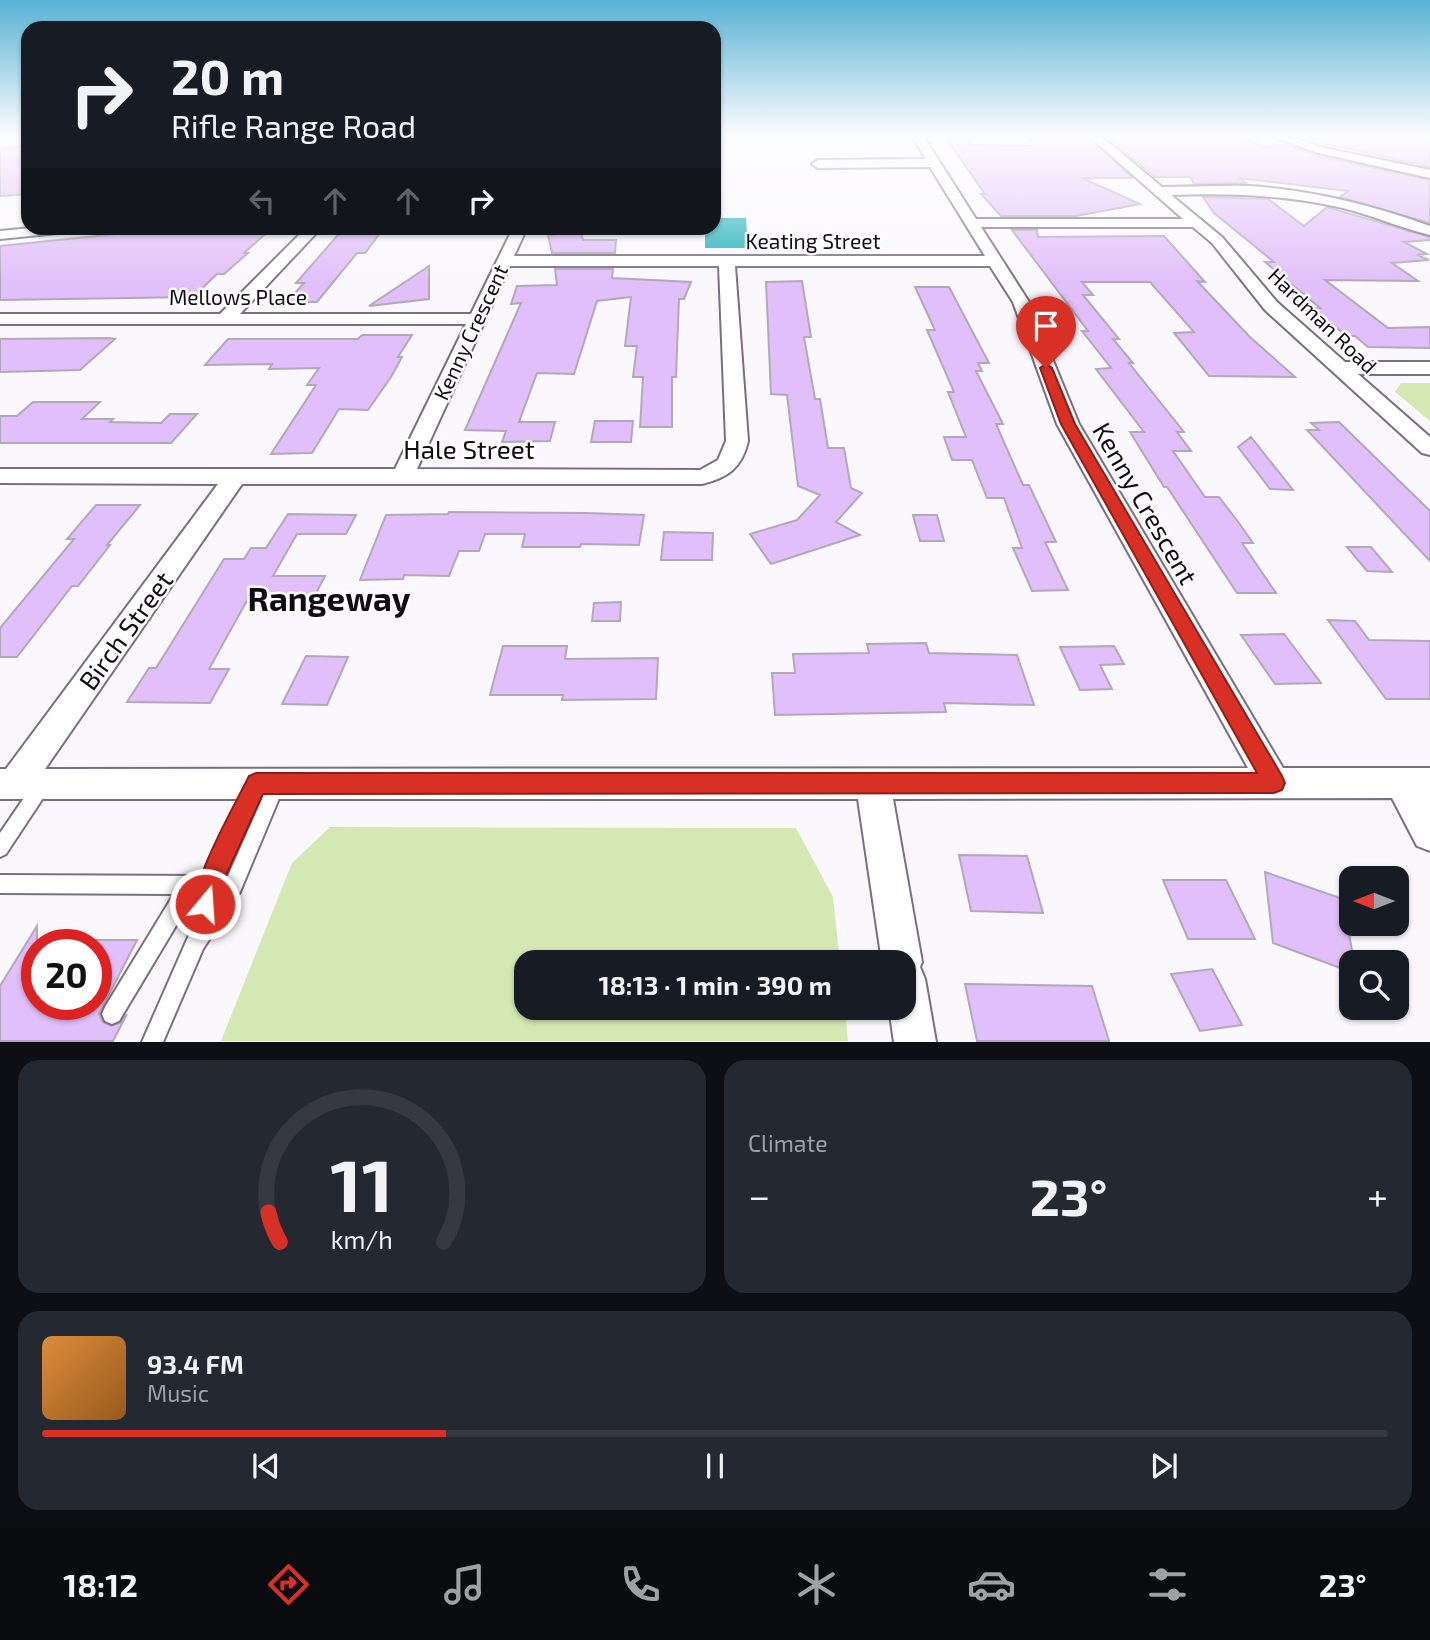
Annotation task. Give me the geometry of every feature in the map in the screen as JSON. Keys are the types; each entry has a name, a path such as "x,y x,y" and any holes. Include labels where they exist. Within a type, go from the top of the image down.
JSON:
{"street":[{"name":"Kenny Crescent","path":"948,186 996,261 1030,322 1068,424 1274,783"},
{"name":"Hardman Road","path":"1151,186 1217,240 1270,306 1430,448"},
{"path":"1157,191 1259,190 1292,194 1404,221 1430,231"},
{"path":"972,223 1197,223"},
{"path":"0,235 21,233"},
{"path":"225,319 307,235"},
{"name":"Kenny Crescent","path":"403,475 517,235"},
{"name":"Keating Street","path":"504,261 996,261"},
{"name":"Hale Street","path":"0,476 702,477 720,471 734,458 737,441 727,261"},
{"name":"Mellows Place","path":"0,319 476,318"},
{"path":"1338,368 1430,368"},
{"name":"Birch Street","path":"20,783 235,477"},
{"path":"20,783 1415,783 1430,834"},
{"path":"873,783 900,950"},
{"path":"912,1020 915,1041"}],"lane":[{"path":"0,848 20,783"},
{"path":"112,1014 267,783"},
{"path":"152,1041 196,942 233,885 267,783"},
{"path":"0,884 233,885"},
{"path":"196,942 199,885"}],"green space":[{"path":"1401,383 1430,383 1430,421 1395,392"},
{"path":"330,827 796,828 833,897 839,950 514,950 514,1020 846,1020 848,1041 221,1041 292,863"}],"water":[{"path":"721,218 746,218 748,248 705,248 705,235 721,235"}],"building":[{"path":"0,186 21,186 21,194 0,196"},
{"path":"979,186 1099,186 1140,204 1076,216 1001,216 981,194 985,194"},
{"path":"1303,186 1430,186 1430,223 1340,197 1348,191"},
{"path":"1203,197 1268,199 1304,226 1327,207 1430,237 1430,240 1404,242 1427,254 1417,255 1429,260 1392,263 1418,281 1325,280 1388,328 1430,327 1430,348 1368,347 1355,336 1347,336 1311,308 1320,308 1265,262 1274,262 1214,213"},
{"path":"1012,230 1037,230 1038,237 1164,236 1205,282 1197,281 1249,336 1295,377 1209,376 1174,333 1194,332 1150,282 1082,282 1093,295 1083,295 1119,339 1113,339 1133,363 1129,363 1184,432 1177,432 1191,451 1173,451 1205,497 1219,497 1239,523 1253,543 1242,543 1276,593 1237,593 1167,487 1164,487 1130,432 1144,432 1096,369 1111,368 1082,331 1088,331"},
{"path":"107,235 264,235 224,274 217,274 193,297 0,300 0,246"},
{"path":"338,235 379,235 365,253 357,253 317,302 287,302 304,283 296,283"},
{"path":"548,235 582,235 583,240 616,240 615,253 552,253"},
{"path":"429,266 429,299 369,306"},
{"path":"555,269 613,269 612,278 691,282 684,299 679,299 676,377 672,377 672,427 640,427 643,377 633,377 637,346 625,346 631,297 597,301 574,374 537,373 519,422 555,422 550,441 502,442 506,431 465,430 521,303 511,304 517,286 557,285"},
{"path":"802,281 811,337 804,337 815,399 820,399 828,448 844,448 851,488 862,493 836,522 860,535 771,564 750,534 797,520 820,495 798,486 787,395 771,394 766,282"},
{"path":"915,287 949,287 989,363 978,363 982,371 976,371 1003,424 996,424 1023,485 1029,485 1056,542 1045,542 1068,590 1032,591 1013,548 1022,548 1004,498 987,498 972,460 952,460 944,437 966,437 948,392 954,392 927,330 935,330"},
{"path":"362,335 412,335 398,357 402,357 391,377 368,410 339,409 312,453 271,454 316,385 307,385 319,368 269,369 272,364 205,365 228,339 358,339"},
{"path":"0,339 115,339 80,370 0,372"},
{"path":"33,402 100,402 82,419 113,419 110,422 161,423 170,414 197,414 171,443 0,443 0,416 17,416"},
{"path":"595,421 633,421 631,442 591,442"},
{"path":"1339,422 1430,511 1430,561 1307,430 1319,430 1311,423"},
{"path":"1251,437 1293,490 1270,489 1238,447"},
{"path":"96,505 140,505 78,586 72,586 17,657 0,657 0,628 74,539 67,539"},
{"path":"449,512 644,515 639,545 522,547 525,534 485,534 479,551 459,551 449,576 404,575 403,579 360,580 386,515"},
{"path":"288,514 356,515 346,534 297,534 273,576 325,576 314,597 249,597 209,669 229,669 210,703 127,702 149,668 156,668 224,559 244,559 251,548 266,548"},
{"path":"913,515 937,515 944,541 920,541"},
{"path":"664,532 713,533 712,560 661,560"},
{"path":"1347,547 1371,547 1392,572 1367,571"},
{"path":"621,602 620,621 592,621 594,603"},
{"path":"1328,620 1355,621 1369,640 1430,641 1430,699 1386,699"},
{"path":"1284,634 1321,683 1275,684 1241,635"},
{"path":"926,643 929,653 1017,655 1034,705 944,703 946,712 775,715 772,673 795,673 793,654 869,653 867,644"},
{"path":"503,646 567,646 565,659 658,658 656,699 562,700 563,695 490,695"},
{"path":"1114,646 1124,664 1100,665 1112,689 1080,690 1060,647"},
{"path":"306,656 348,657 327,705 282,704"},
{"path":"959,855 1027,856 1043,913 971,911"},
{"path":"1265,872 1339,898 1339,936 1349,936 1352,950 1339,950 1339,968 1273,943"},
{"path":"1163,880 1226,880 1255,939 1188,939"},
{"path":"112,940 137,940 112,989"},
{"path":"21,952 21,1020 102,1020 111,1026 120,1023 127,1014 113,1041 0,1041 0,986"},
{"path":"1212,969 1242,1025 1200,1031 1171,974"},
{"path":"965,984 1092,986 1109,1041 977,1041"}],"district":[{"name":"Rangeway","path":"329,598"}],"route":[{"path":"205,904 209,885 256,783 1274,783 1068,424 1046,368"}]}
